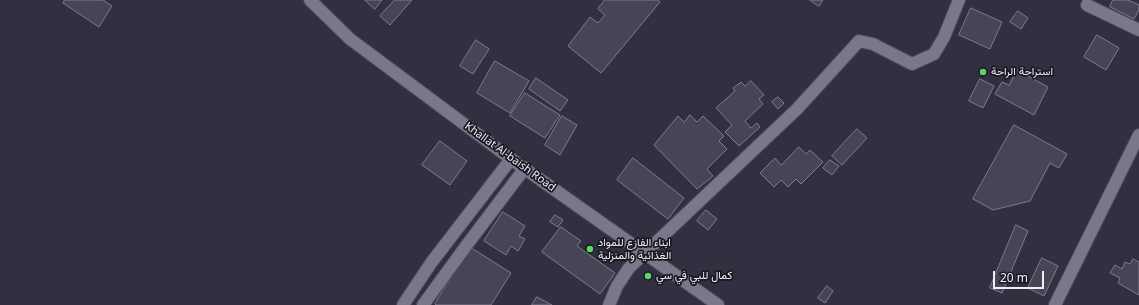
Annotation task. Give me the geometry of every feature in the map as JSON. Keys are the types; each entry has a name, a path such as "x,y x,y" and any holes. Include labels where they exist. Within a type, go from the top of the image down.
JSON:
{"street":[{"name":"Khallat Al-baish Road","path":"310,0 350,39 511,159 718,305"},
{"path":"609,305 617,286 629,268 797,109 859,41 873,44 912,64 934,54 944,37 959,0"},
{"path":"1087,5 1139,30"},
{"path":"1055,305 1139,135"},
{"path":"403,305 431,263 511,159"},
{"path":"424,305 466,246 525,168"}],"building":[{"path":"65,0 103,0 112,6 99,27 63,3"},
{"path":"365,0 382,0 375,9"},
{"path":"395,0 412,0 390,25 380,16"},
{"path":"605,0 658,0 660,2 601,73 568,46 590,17 598,23 605,15 598,9"},
{"path":"810,0 823,0 819,6"},
{"path":"1113,0 1128,0 1139,5 1139,10 1134,19 1110,7"},
{"path":"971,8 1002,22 990,49 959,35"},
{"path":"1018,11 1028,18 1021,29 1010,22"},
{"path":"1097,35 1119,48 1106,70 1084,57"},
{"path":"476,40 489,49 473,74 460,66"},
{"path":"495,61 529,81 510,113 477,93"},
{"path":"1017,70 1048,87 1034,115 995,94 1002,82 1009,85"},
{"path":"536,78 568,100 560,111 529,89"},
{"path":"980,79 994,86 983,108 969,101"},
{"path":"751,81 764,95 759,99 763,104 745,121 751,128 757,123 760,127 739,146 725,132 732,125 716,108 735,91 733,88 741,82 745,86"},
{"path":"525,93 560,115 545,138 510,116"},
{"path":"778,97 784,103 778,109 772,102"},
{"path":"690,115 697,122 703,116 724,136 719,141 727,149 707,169 713,176 697,189 654,145 678,116 684,122"},
{"path":"562,116 577,125 560,155 545,145"},
{"path":"1014,125 1067,154 1059,168 1050,163 1030,201 993,210 973,199"},
{"path":"857,129 867,138 842,165 832,156"},
{"path":"440,141 467,161 450,185 422,165"},
{"path":"799,147 806,154 810,150 823,162 801,184 796,179 788,187 781,180 774,187 760,173 775,158 781,165"},
{"path":"633,158 684,198 668,219 617,180"},
{"path":"830,160 839,166 832,175 823,168"},
{"path":"706,210 717,219 708,230 697,221"},
{"path":"503,212 525,226 519,236 525,239 518,251 511,246 506,255 484,241"},
{"path":"555,215 563,220 558,227 550,222"},
{"path":"1016,225 1028,231 1002,293 990,288"},
{"path":"561,227 581,241 577,246 615,273 600,294 542,252"},
{"path":"470,247 511,273 491,305 436,305 435,304"},
{"path":"1042,258 1058,266 1044,296 1028,288"},
{"path":"1133,259 1139,262 1139,295 1118,283 1120,278 1110,273 1115,265 1122,269 1125,262 1130,264"},
{"path":"827,286 833,291 825,303 818,298"},
{"path":"537,297 552,305 532,305"}],"place":[{"name":"استراحة الراحة","path":"983,72"},
{"name":"ابناء الفازع للمواد الغذائية والمنزلية","path":"590,249"},
{"name":"كمال للبي في سي","path":"648,276"}]}
